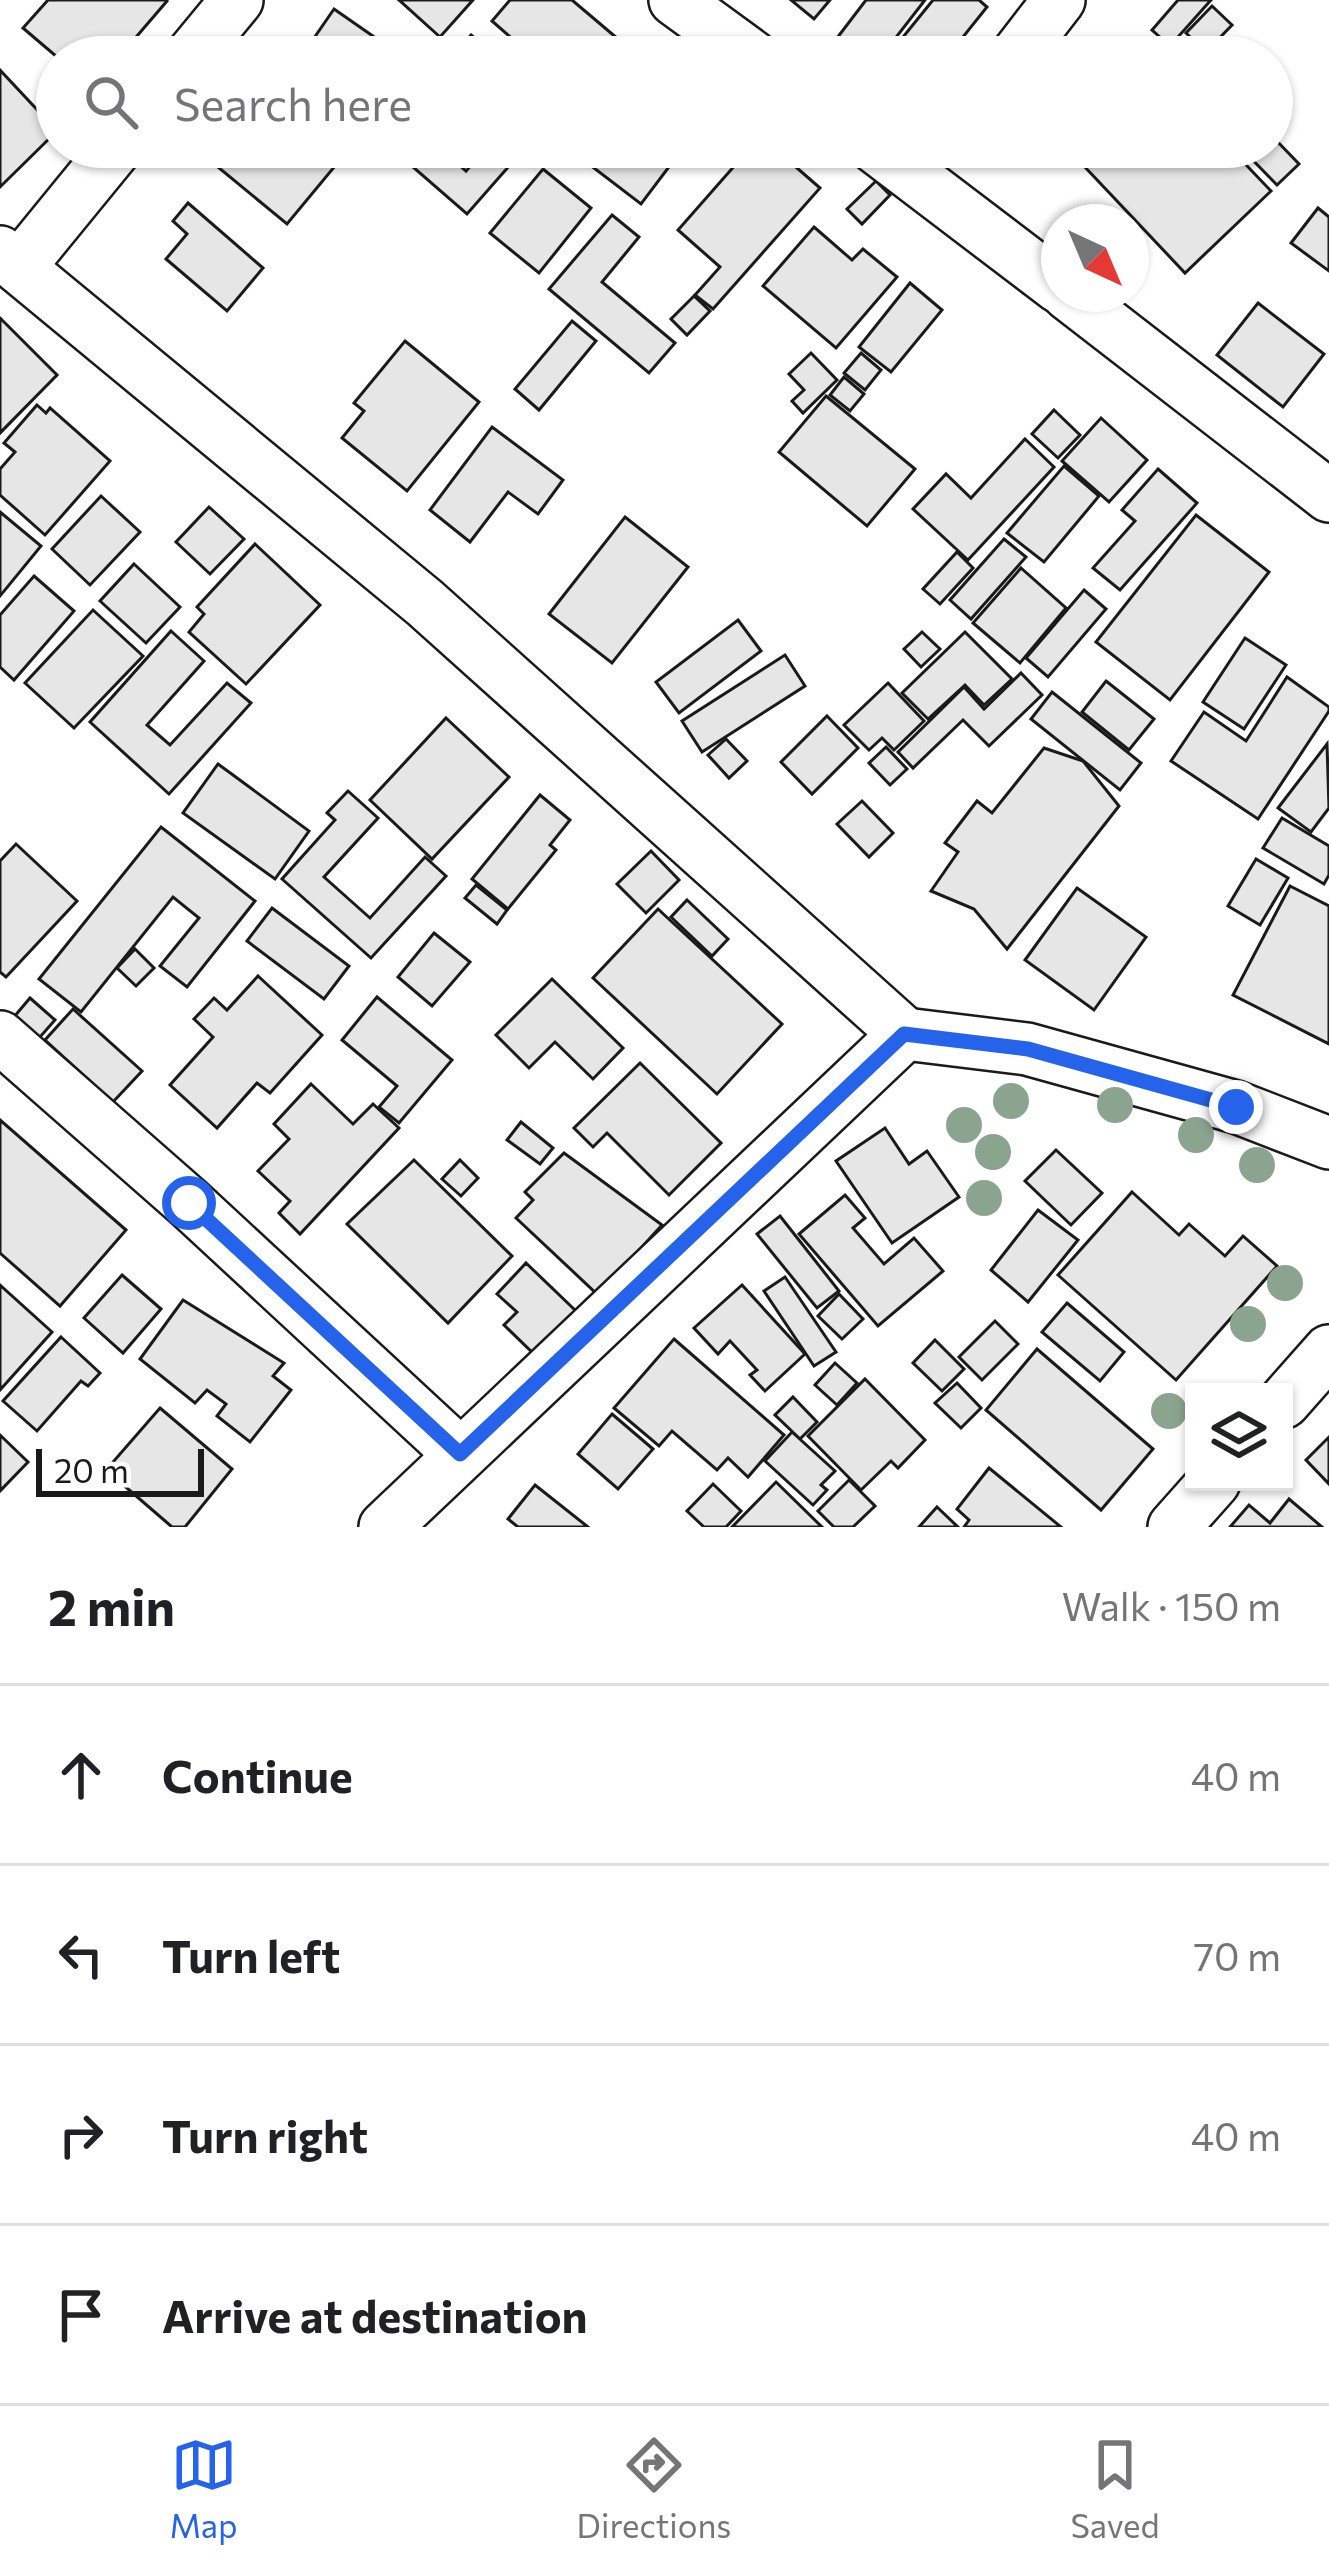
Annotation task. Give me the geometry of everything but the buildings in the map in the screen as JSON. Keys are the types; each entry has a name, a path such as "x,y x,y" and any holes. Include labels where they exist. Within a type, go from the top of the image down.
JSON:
{"street":[{"path":"207,36 237,0"},
{"path":"675,0 724,36"},
{"path":"1031,36 1059,0"},
{"path":"97,168 9,260 425,603 904,1034 1028,1049 1236,1107 1329,1143"},
{"path":"937,168 1041,269"},
{"path":"1091,312 1329,496"},
{"path":"385,1527 904,1034"},
{"path":"0,1037 189,1203 460,1454"},
{"path":"1293,1392 1329,1352"},
{"path":"1174,1527 1206,1491"}],"route":[{"path":"189,1203 460,1454 904,1034 1028,1049 1236,1107"}]}
